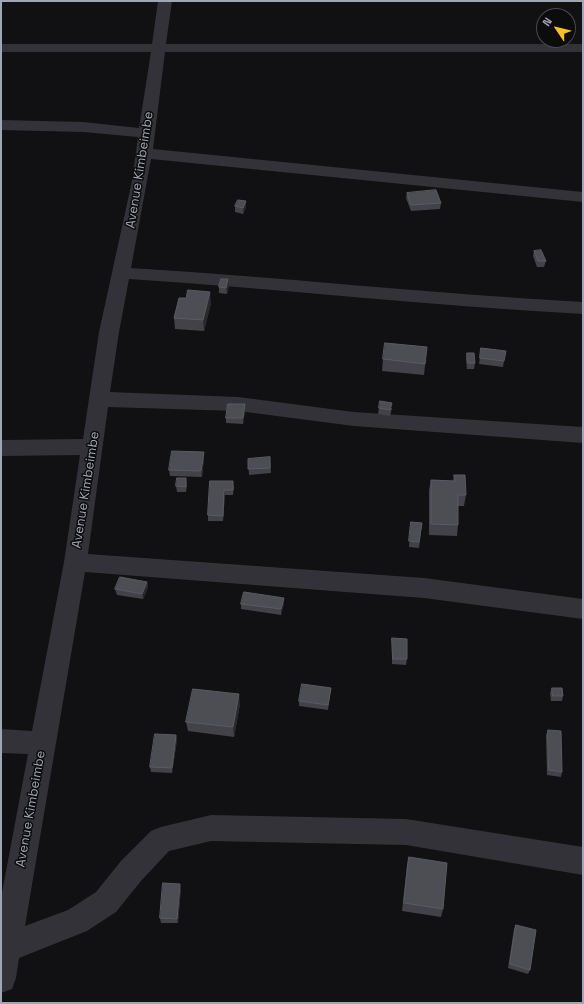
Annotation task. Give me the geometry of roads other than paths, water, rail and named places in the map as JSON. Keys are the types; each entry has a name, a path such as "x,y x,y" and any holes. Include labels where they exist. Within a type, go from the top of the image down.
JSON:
{"street":[{"name":"Avenue Kimbeimbe","path":"1,978 75,562 109,332 140,181 160,47 165,1"},
{"path":"1,48 583,48"},
{"path":"1,125 83,127 145,143 583,197"},
{"path":"121,273 237,280 509,304 583,308"},
{"path":"99,399 238,404 354,419 583,434"},
{"path":"1,448 92,447"},
{"path":"75,562 424,588 583,609"},
{"path":"1,741 43,743"},
{"path":"6,948 77,921 106,902 131,872 161,840 210,828 406,832 583,861"}]}
